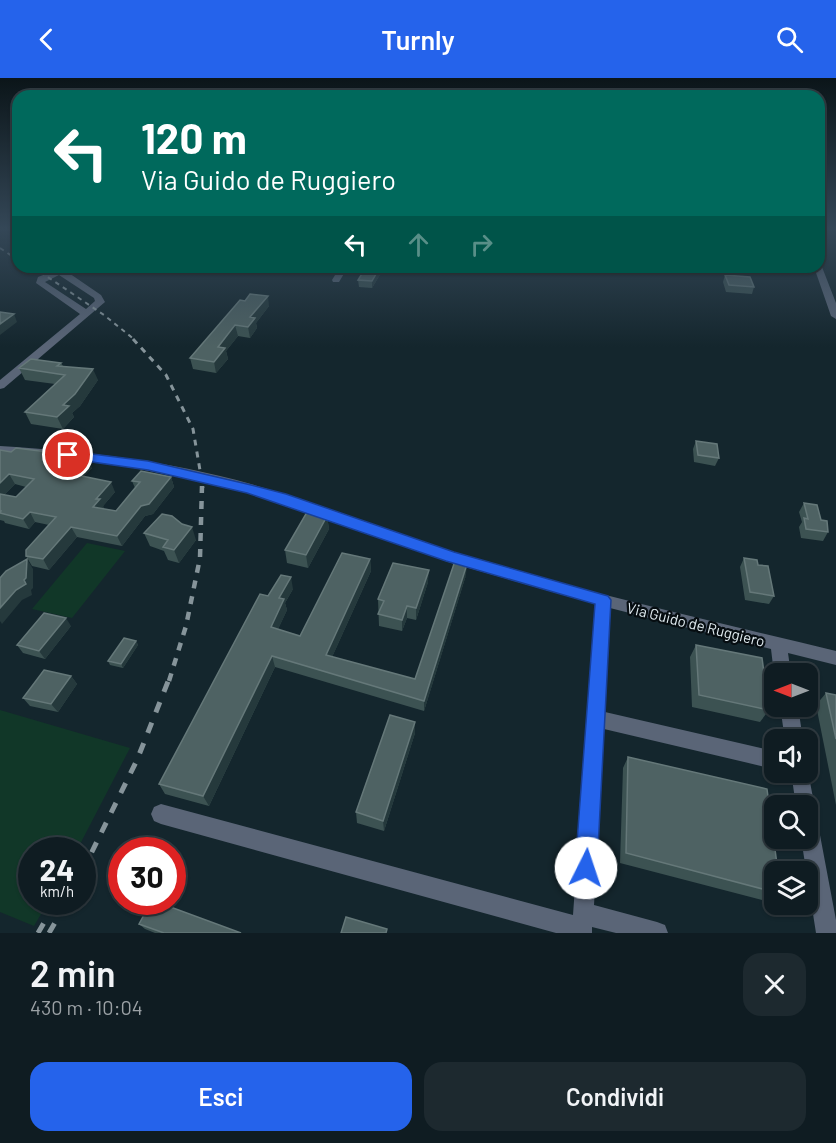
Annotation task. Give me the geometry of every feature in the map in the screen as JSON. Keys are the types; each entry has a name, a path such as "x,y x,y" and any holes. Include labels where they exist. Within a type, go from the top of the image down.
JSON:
{"street":[{"path":"51,273 41,279 40,283 87,314"},
{"path":"0,386 98,305 100,300 63,273"},
{"path":"336,280 340,273"},
{"path":"820,273 836,316"},
{"name":"Via Guido de Ruggiero","path":"0,450 50,453 131,463 247,488 451,557 603,600 836,658"},
{"path":"582,925 603,600"},
{"path":"778,644 781,663"},
{"path":"603,720 764,758"},
{"path":"161,814 582,925 657,933"},
{"path":"813,849 827,933"}],"green space":[{"path":"87,543 125,551 72,618 32,609"},
{"path":"0,710 130,748 84,837 18,837 18,915 40,915 34,926 0,912"}],"building":[{"path":"362,273 377,273 372,281 358,280"},
{"path":"725,275 750,277 754,287 729,285"},
{"path":"250,294 268,296 250,317 255,318 248,327 235,325 218,347 225,348 214,362 190,358 240,300 245,301"},
{"path":"0,312 14,314 0,324"},
{"path":"31,359 61,363 57,366 93,369 75,394 63,405 69,406 57,417 25,412 65,375 19,368"},
{"path":"696,441 717,444 719,458 698,455"},
{"path":"16,448 88,457 72,474 111,482 96,499 100,499 93,507 116,511 140,482 132,481 141,471 171,477 149,504 141,506 117,536 71,527 43,559 26,556 26,550 56,517 30,512 23,519 0,513 0,494 16,497 34,479 9,474 0,483 0,450 11,452"},
{"path":"804,503 817,505 821,520 827,521 828,532 806,529 804,518 808,519"},
{"path":"307,512 327,516 306,555 285,550"},
{"path":"162,514 172,516 182,524 192,527 174,550 163,547 168,540 144,533"},
{"path":"342,553 370,559 326,655 415,679 455,561 467,564 424,701 272,656 203,796 159,784 260,594 268,596 281,575 291,577 279,598 284,599 271,627 300,636"},
{"path":"744,558 757,560 758,565 768,566 774,596 750,592"},
{"path":"27,559 24,580 26,584 16,590 0,608 0,578 6,571"},
{"path":"393,563 429,570 416,608 407,606 402,620 378,614 384,601 378,599"},
{"path":"44,613 66,618 39,651 17,645"},
{"path":"124,638 136,641 121,664 108,661"},
{"path":"696,645 762,658 764,709 699,695"},
{"path":"44,670 71,676 51,704 23,698"},
{"path":"826,693 836,695 836,739"},
{"path":"390,715 415,722 383,821 356,812"},
{"path":"628,757 767,789 768,795 764,795 764,849 775,849 777,861 764,861 764,889 626,853"},
{"path":"186,913 241,933 164,933 139,924 144,915 186,915"},
{"path":"346,917 387,929 386,933 341,933"}],"railway":[{"path":"42,273 104,315 135,340"},
{"path":"133,339 166,375 193,429 203,488"},
{"path":"169,681 186,626 200,558 202,486"},
{"path":"96,843 137,760 169,679"},
{"path":"38,933 48,915"},
{"path":"49,933 59,915"}],"route":[{"path":"68,455 148,466 247,488 451,557 603,600 586,868"}]}
